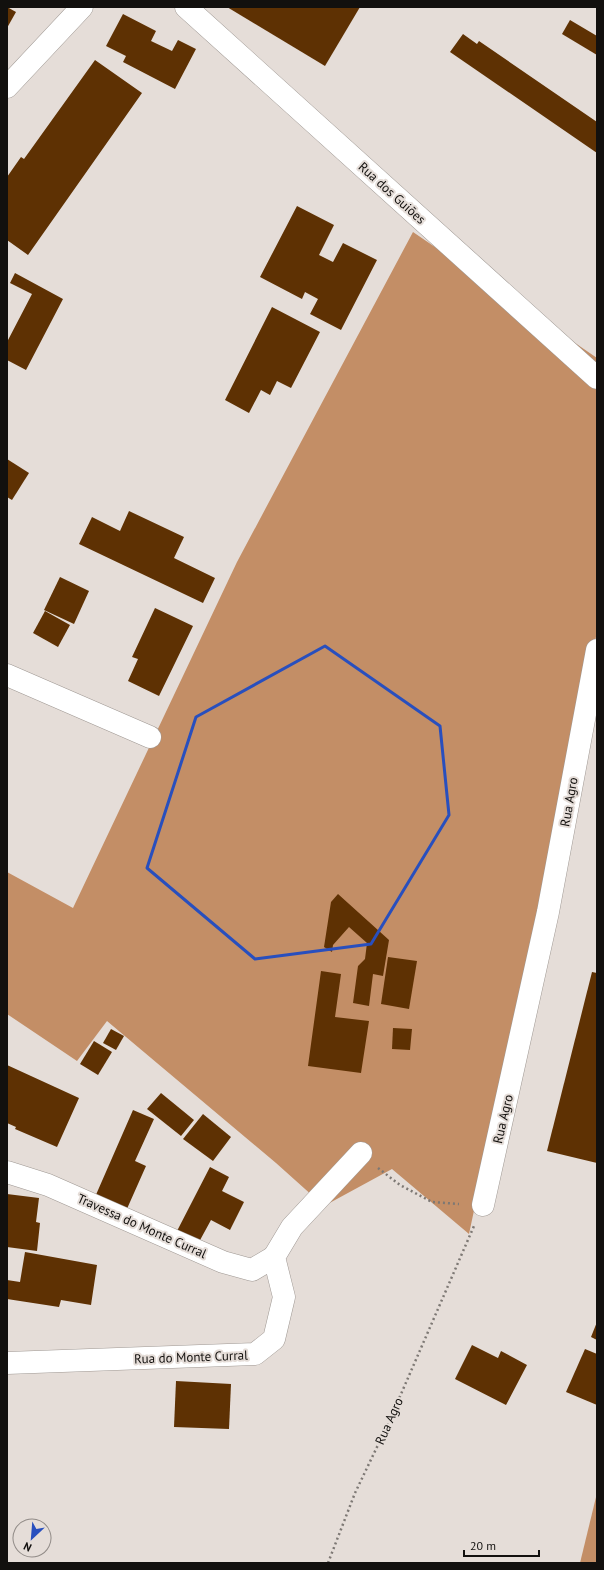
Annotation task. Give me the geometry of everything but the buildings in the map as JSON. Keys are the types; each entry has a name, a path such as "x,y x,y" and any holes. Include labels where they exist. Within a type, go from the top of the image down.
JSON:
{"street":[{"path":"7,87 82,7"},
{"name":"Rua dos Guiões","path":"186,7 597,378"},
{"name":"Rua Agro","path":"483,1205 548,912 597,650"},
{"path":"7,675 150,737"},
{"path":"274,1257 292,1227 361,1153"},
{"name":"Travessa do Monte Curral","path":"7,1172 48,1185 223,1262 252,1270 274,1257"},
{"name":"Rua do Monte Curral","path":"7,1363 255,1354 274,1339 284,1297 274,1257"}],"path":[{"path":"361,1153 400,1185 432,1202 483,1205"},
{"name":"Rua Agro","path":"328,1563 355,1492 388,1424 483,1205"}],"highlighted area":[{"path":"325,646 440,726 449,815 371,944 255,959 147,868 196,717"}],"shaded area":[{"path":"413,232 597,358 597,632 469,1234 392,1169 324,1206 276,1163 107,1021 77,1061 7,1014 7,872 73,908 237,562"},
{"path":"597,1493 597,1563 580,1563"}]}
